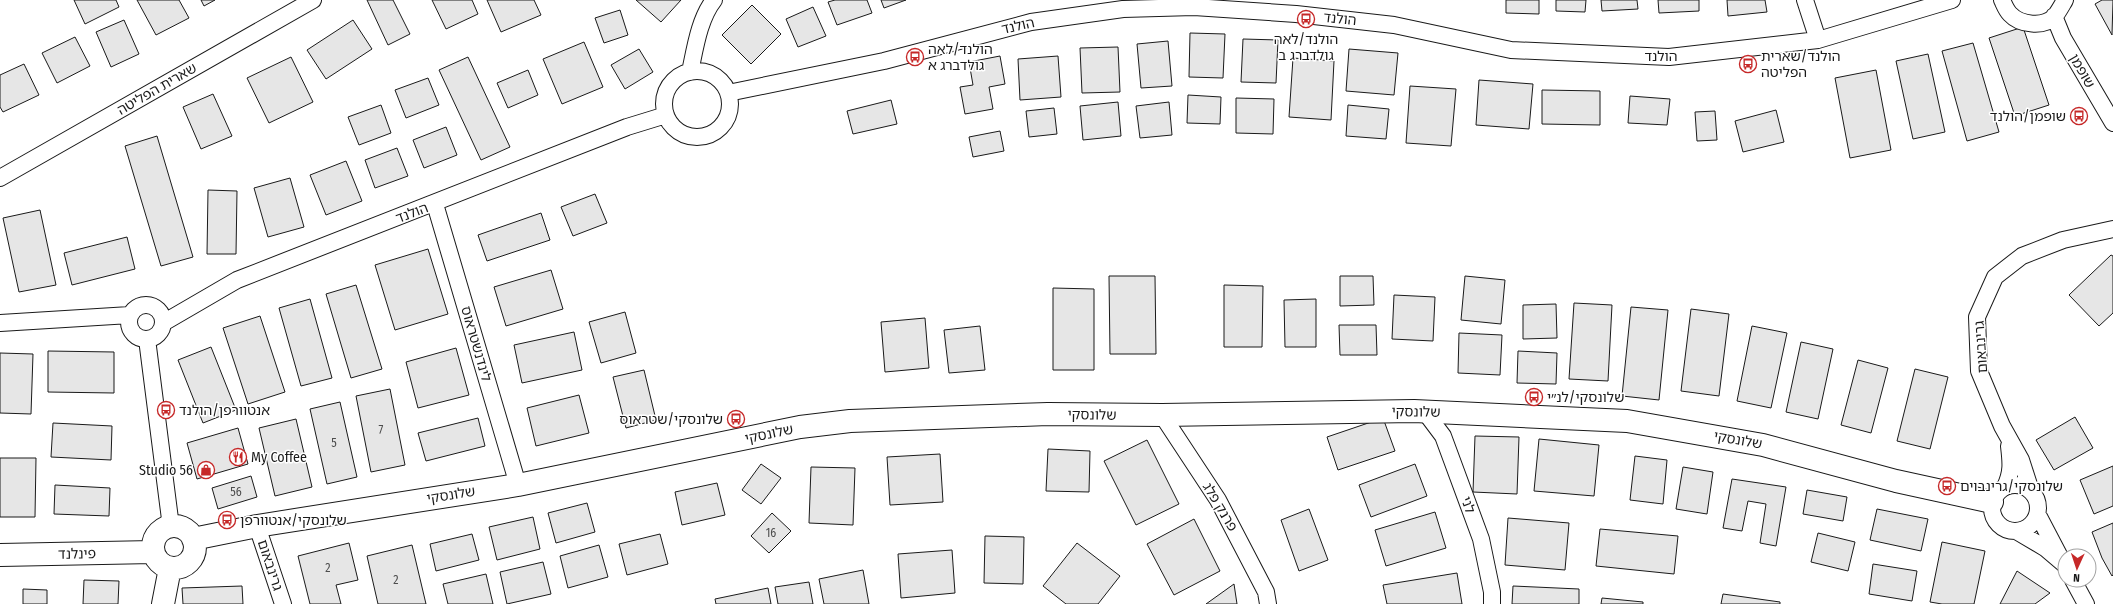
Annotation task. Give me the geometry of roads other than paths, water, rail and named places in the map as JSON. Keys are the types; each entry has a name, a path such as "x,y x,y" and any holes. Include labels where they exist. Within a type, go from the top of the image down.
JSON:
{"street":[{"name":"שארית הפליטה","path":"0,178 313,0"},
{"path":"690,72 698,36 710,5 714,0"},
{"path":"1805,0 1818,40"},
{"name":"הולנד","path":"728,93 884,61 1030,22 1123,9 1194,7 1296,14 1394,25 1512,50 1669,57 1818,40 1952,0"},
{"path":"2002,0 2009,13 2017,20 2030,24 2044,22 2054,16 2065,0"},
{"name":"שופמן","path":"2054,16 2070,51 2113,123"},
{"path":"690,72 708,73 718,79 728,93 730,106 726,119 719,128 709,135 695,137 681,133 672,126 666,115 664,102 668,88 675,79 690,72"},
{"name":"הולנד","path":"163,323 237,280 435,204 627,127 666,115"},
{"name":"לינדנשטראוס","path":"435,204 518,485"},
{"name":"גרינבאום","path":"2031,491 2022,460 2008,439 1979,371 1977,317 1995,277 2022,256 2063,240 2113,230"},
{"path":"150,305 160,311 163,323 160,332 152,338 147,339 141,338 131,332 128,320 130,315 138,306 150,305"},
{"path":"0,323 130,315"},
{"path":"147,339 171,527"},
{"name":"שלונסקי","path":"193,539 257,526 518,485 800,427 850,421 1048,414 1162,415 1425,412 1627,421 1763,445 1896,481 1999,494"},
{"name":"לני","path":"1425,412 1443,436 1481,539 1492,592 1492,604"},
{"name":"פרנק פלג","path":"1162,415 1218,500 1266,592 1268,604"},
{"path":"2008,439 2012,465 2011,475 1999,494 1992,515 1999,526 2005,530 2018,532 2045,548 2057,558"},
{"path":"1999,494 2014,485 2023,486 2031,491 2038,502 2038,515 2057,550"},
{"path":"2018,532 2030,526 2038,515"},
{"path":"178,526 190,533 193,539 195,552 188,563 176,568 170,568 159,563 152,545 158,532 164,528 178,526"},
{"name":"גרינבאום","path":"257,526 283,604"},
{"name":"פינלנד","path":"0,555 154,552"},
{"path":"164,604 170,568"},
{"path":"2077,588 2086,604"}],"place":[{"name":"הולנד/לאה גולדברג ב","path":"1306,19"},
{"name":"הולנד/לאה גולדברג א","path":"915,57"},
{"name":"הולנד/שארית הפליטה","path":"1748,64"},
{"name":"שופמן/הולנד","path":"2079,116"},
{"name":"שלונסקי/לנ״י","path":"1534,397"},
{"name":"אנטוורפן/הולנד","path":"166,410"},
{"name":"שלונסקי/שטראוס","path":"736,419"},
{"name":"My Coffee","path":"238,457"},
{"name":"Studio 56","path":"206,470"},
{"name":"שלונסקי/גרינבוים","path":"1947,486"},
{"name":"שלונסקי/אנטוורפן","path":"227,520"}]}
